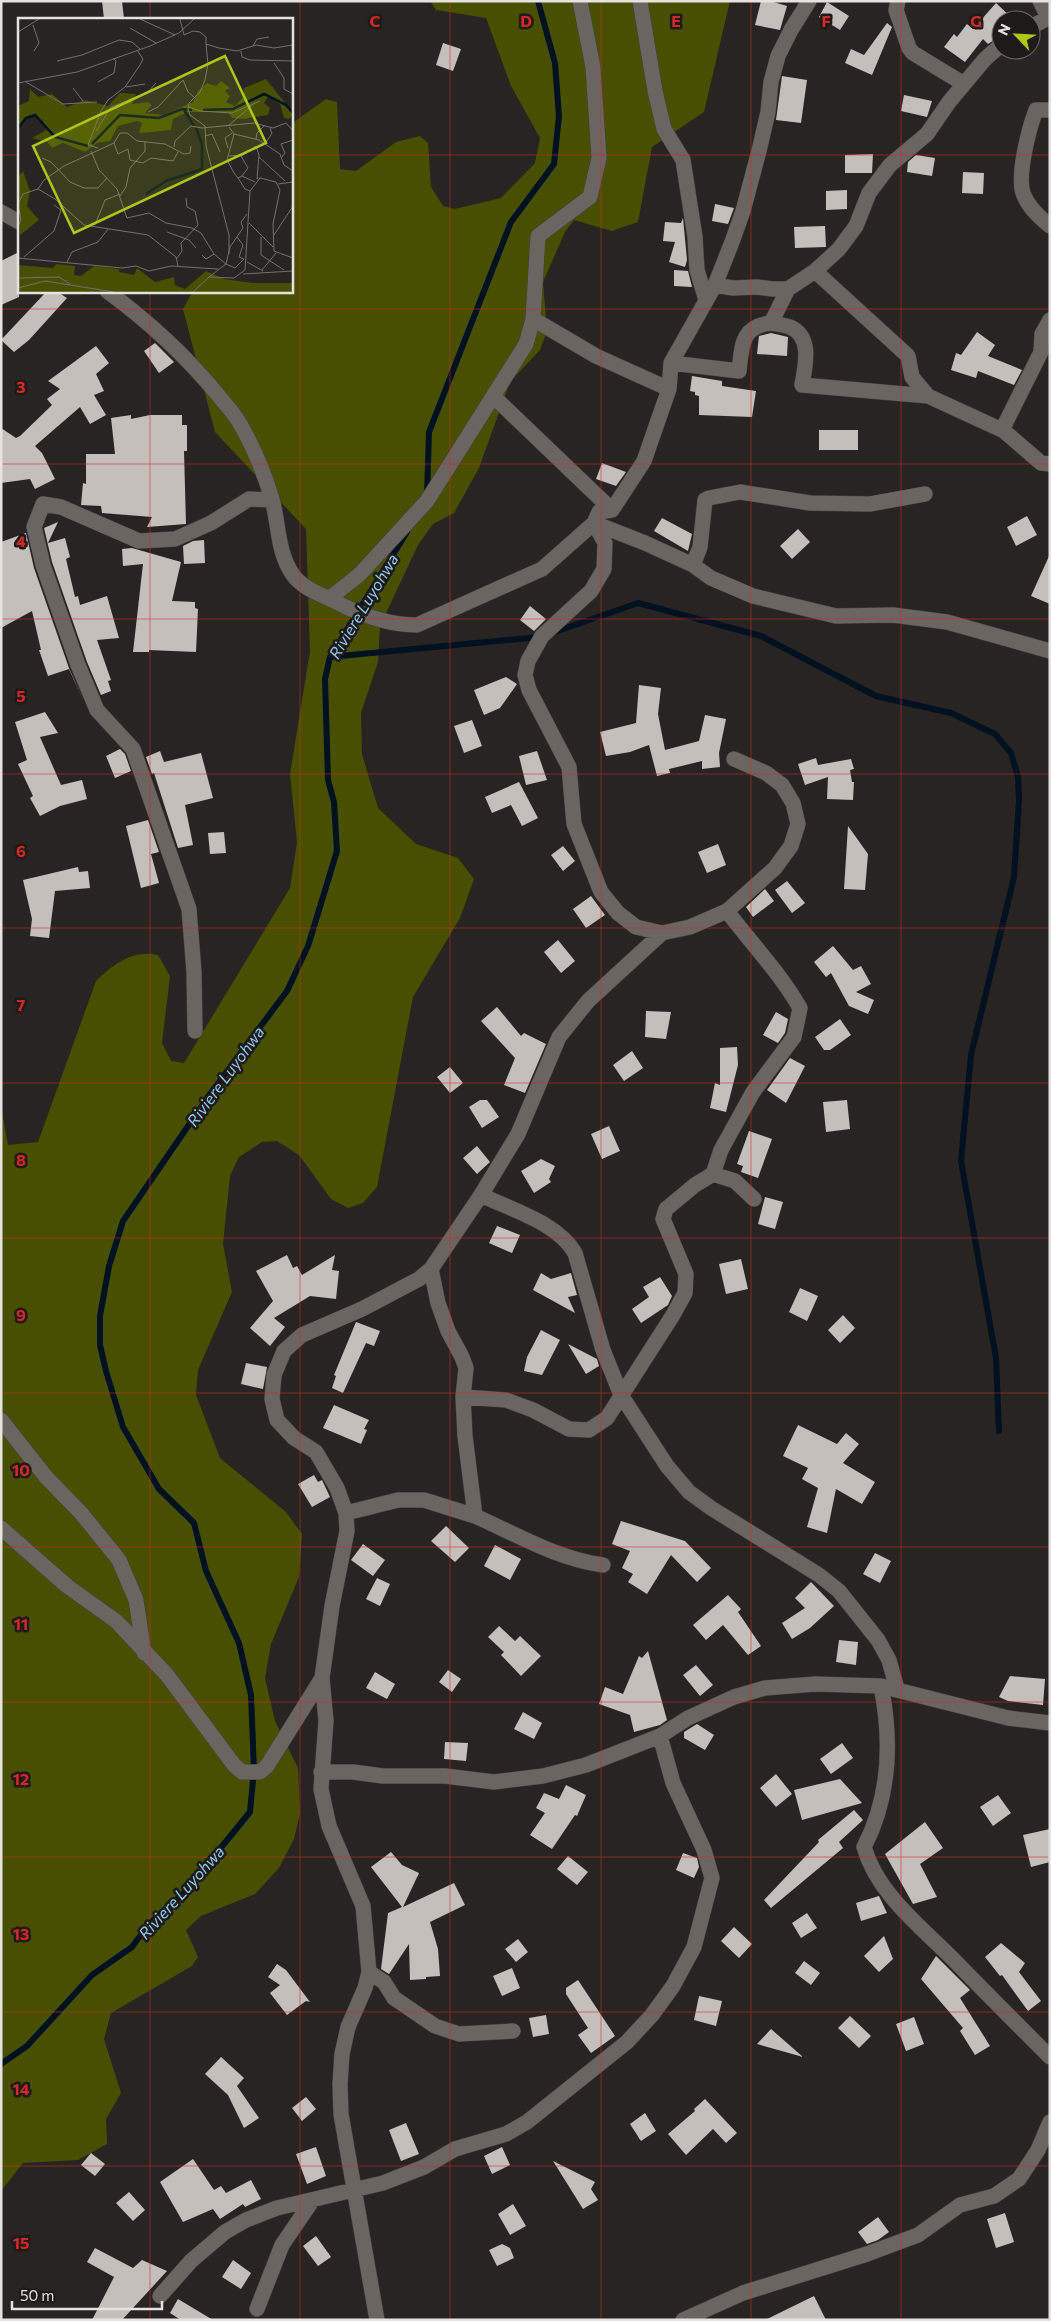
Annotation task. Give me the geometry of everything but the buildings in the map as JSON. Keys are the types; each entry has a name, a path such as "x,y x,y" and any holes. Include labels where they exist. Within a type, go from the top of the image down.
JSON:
{"street":[{"path":"330,598 360,574 427,501 526,344 533,319 538,236 590,197 599,158 593,67 580,1"},
{"path":"640,1 655,91 664,129 683,160 695,237 696,270 706,300"},
{"path":"108,292 137,313 167,341 204,379 238,421 260,463 272,500 278,537 293,575 302,584 364,615 397,625 417,625 542,569 594,524 598,512 612,510 644,460 669,389 671,363 715,285 743,211 768,112 770,82 778,56 809,1"},
{"path":"898,1 896,10 909,48 913,53 964,84"},
{"path":"1040,1 1049,17"},
{"path":"715,285 733,288 788,288 815,271 839,249 856,226 869,193 890,165 927,134 949,102 991,54"},
{"path":"1050,110 1036,110 1026,136 1023,192 1035,214 1050,226"},
{"path":"1,212 18,221"},
{"path":"815,271 908,356 912,378 928,396"},
{"path":"771,323 788,288"},
{"path":"533,319 596,356 669,389"},
{"path":"1002,430 1041,352 1042,334 1050,320"},
{"path":"671,363 739,371 742,345 749,331 758,324 771,323 791,327 802,338 807,354 802,385 928,396 1002,430 1041,463 1050,464"},
{"path":"494,396 612,510"},
{"path":"693,566 700,547 705,500 709,498 740,492 810,503 870,504 925,494"},
{"path":"195,1031 194,972 189,908 133,749 97,710 78,665 42,565 34,527 43,504 61,507 139,541 176,539 211,523 249,498 272,500"},
{"path":"594,524 645,543 693,566 711,578 752,596 836,616 893,615 947,622 1050,651"},
{"path":"594,524 605,543 604,569 591,591 542,636 528,661 525,675 529,690 569,767 574,824 601,892 618,913 636,927 662,933 690,927 727,911 776,868 791,846 798,824 793,803 782,785 766,773 734,759"},
{"path":"463,1398 506,1400 533,1410 569,1429 589,1430 607,1418 673,1315 684,1293 686,1274 663,1219 666,1209 694,1186 713,1174 721,1150 753,1092 794,1037 800,1008 787,986 755,949 727,911"},
{"path":"377,2320 342,2114 340,2084 342,2054 348,2027 365,1988 369,1972 363,1906 329,1826 321,1789 326,1721 322,1678 332,1606 347,1531 346,1513 337,1488 316,1452 294,1438 277,1420 272,1399 274,1375 284,1351 302,1335 362,1309 419,1279 431,1269 481,1195 500,1160 518,1134 559,1037 588,1001 662,933"},
{"path":"713,1174 735,1180 754,1199"},
{"path":"481,1195 544,1224 569,1242 575,1253 603,1350 621,1396 667,1466 689,1492 754,1536 819,1575 839,1591 878,1640 889,1660 896,1689"},
{"path":"431,1269 438,1303 448,1331 466,1368 463,1398 465,1436 475,1516"},
{"path":"1,1420 46,1477 80,1513 119,1560 136,1600 144,1653"},
{"path":"346,1513 398,1500 424,1500 475,1516 553,1552 582,1562 602,1565"},
{"path":"1,1528 68,1586 116,1621 144,1653 167,1675 234,1765 242,1772 260,1772 276,1755 305,1702 322,1678"},
{"path":"321,1772 353,1772 383,1776 445,1776 494,1782 543,1776 586,1765 660,1736 688,1718 734,1696 765,1688 815,1684 881,1686 1008,1718 1050,1723"},
{"path":"881,1686 887,1717 888,1767 873,1828 864,1847 869,1865 880,1884 1050,2057"},
{"path":"160,2296 191,2260 225,2232 246,2220 277,2208 383,2183 424,2167 455,2149 506,2134 528,2122 627,2042 652,2015 673,1986 694,1947 712,1878 704,1850 673,1783 660,1736"},
{"path":"369,1972 384,1982 394,1998 434,2026 459,2034 513,2031"},
{"path":"683,2320 743,2293 867,2254 918,2235 960,2205 994,2196 1019,2179 1038,2150 1050,2122"},
{"path":"257,2309 282,2244 312,2201"}],"green space":[{"path":"430,1 730,1 704,112 652,147 638,222 612,231 574,220 565,232 543,282 547,331 540,350 510,382 479,468 454,513 433,524 418,545 380,626 378,662 361,713 362,754 378,808 416,844 458,858 474,879 460,918 413,997 377,1187 363,1203 348,1208 331,1199 299,1155 277,1141 262,1142 239,1157 230,1176 223,1244 232,1292 198,1370 196,1395 220,1458 286,1512 302,1534 299,1577 271,1644 265,1678 275,1721 298,1768 300,1813 294,1839 279,1868 255,1894 201,1916 186,1930 198,1957 192,1966 111,2013 104,2039 121,2093 106,2119 107,2144 78,2160 23,2163 1,2191 1,1106 8,1145 38,1142 96,981 116,964 140,954 158,955 170,976 162,1043 171,1061 184,1063 290,888 297,842 290,774 310,651 306,529 215,432 183,309 192,292 292,292 292,123 326,99 337,102 340,169 356,171 396,142 420,136 428,143 431,187 443,206 455,209 501,198 535,163 540,138 511,86 486,18 436,10"}],"waterway":[{"name":"Riviere Luyohwa","path":"427,495 429,432 511,222 554,164 559,116 555,63 538,1"},
{"name":"Riviere Luyohwa","path":"1,2064 27,2046 92,1975 132,1947 148,1925 184,1893 250,1812 254,1770 251,1695 239,1643 206,1571 194,1523 159,1489 123,1427 100,1345 100,1316 109,1266 123,1221 210,1094 287,991 308,946 337,851 334,802 328,780 325,679 330,657 407,532"},
{"path":"552,633 638,603 761,636 876,696 951,713 995,734 1011,753 1018,777 1019,800 1014,877 971,1055 961,1161 996,1358 999,1431"},
{"path":"330,657 540,637"}]}
